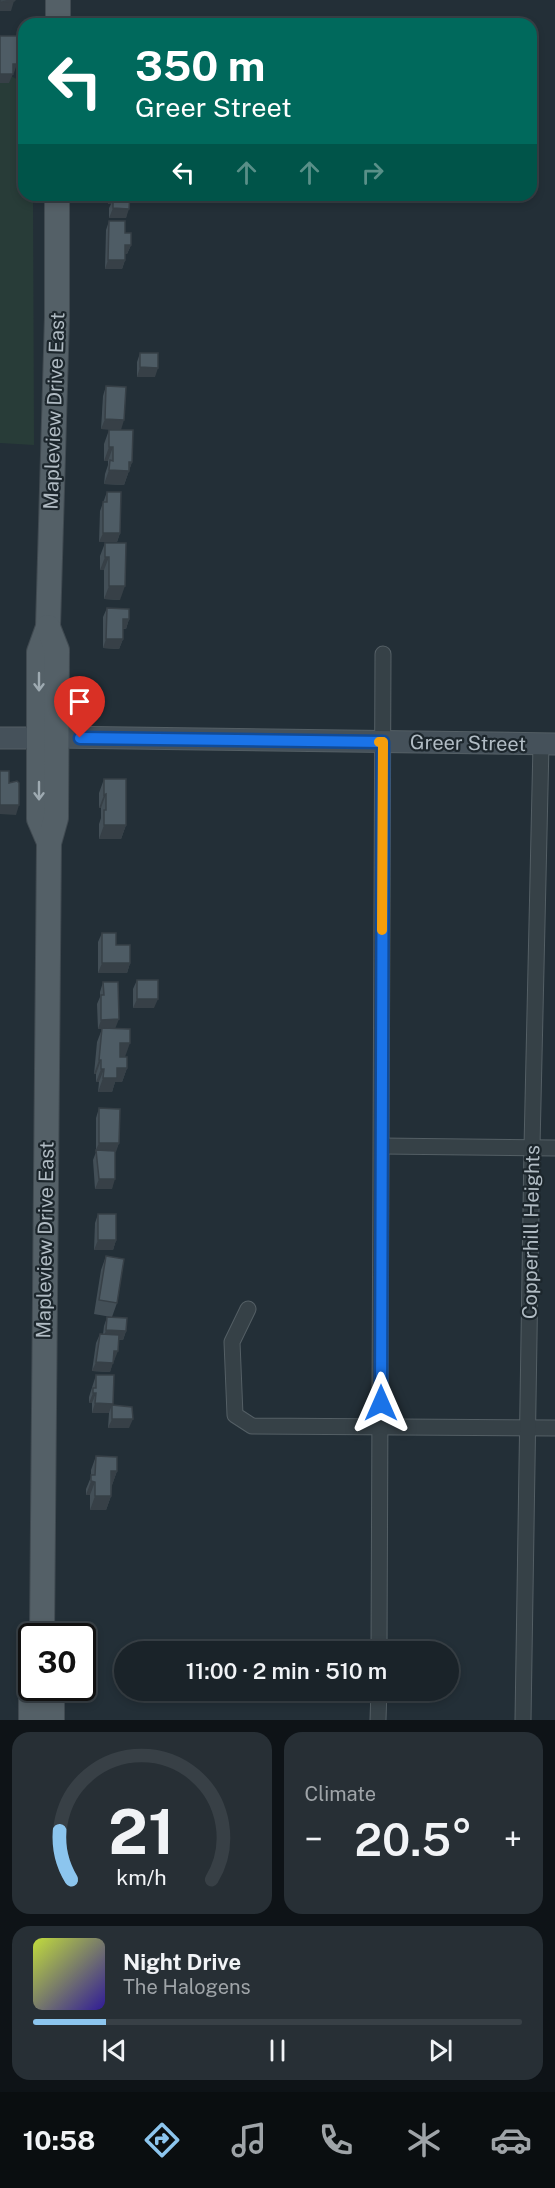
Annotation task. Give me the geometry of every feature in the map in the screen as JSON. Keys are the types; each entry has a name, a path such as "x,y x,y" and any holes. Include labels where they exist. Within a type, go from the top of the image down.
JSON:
{"main road":[{"path":"58,0 58,18"},
{"name":"Mapleview Drive East","path":"42,1623 49,843 56,819 47,738 57,650 48,627 57,317 57,201"},
{"path":"31,1701 31,1720"},
{"path":"52,1701 52,1720"}],"street":[{"path":"379,1641 383,654"},
{"name":"Greer Street","path":"0,738 548,744"},
{"name":"Copperhill Heights","path":"523,1720 532,1147 548,744"},
{"path":"382,1146 555,1148"},
{"path":"248,1309 231,1341 235,1415 252,1426 555,1428"},
{"path":"378,1720 379,1701"}],"green space":[{"path":"0,70 18,80 18,201 33,201 34,445 0,443"}],"building":[{"path":"0,36 17,36 17,64 13,64 13,74 0,74"},
{"path":"113,201 130,201 129,209 113,208"},
{"path":"109,221 125,221 125,233 131,233 131,245 125,245 125,260 108,260"},
{"path":"140,353 158,353 158,368 140,367"},
{"path":"106,386 126,387 124,420 105,419"},
{"path":"109,430 133,430 132,462 129,462 129,471 109,470 110,460 113,461 113,447 109,447"},
{"path":"107,492 121,492 120,533 103,533 103,502 107,502"},
{"path":"105,543 126,543 125,586 109,586 109,557 105,557"},
{"path":"107,608 129,609 129,619 123,619 123,639 106,639"},
{"path":"0,771 9,771 9,783 17,781 19,783 19,805 0,805"},
{"path":"104,779 126,779 126,825 104,825 106,794 104,795"},
{"path":"102,933 116,933 116,945 130,945 130,963 102,963"},
{"path":"137,980 158,980 158,999 137,999"},
{"path":"103,982 118,982 119,1019 101,1020"},
{"path":"102,1028 130,1029 130,1043 120,1043 120,1057 127,1057 127,1068 117,1068 117,1078 103,1078 104,1069 101,1069 101,1060 99,1060"},
{"path":"99,1108 120,1109 119,1143 99,1143"},
{"path":"96,1150 115,1151 115,1179 99,1179"},
{"path":"98,1214 116,1214 116,1240 98,1240"},
{"path":"106,1256 124,1259 117,1303 99,1300"},
{"path":"107,1317 127,1318 126,1331 106,1330"},
{"path":"100,1334 119,1335 118,1351 114,1351 113,1363 96,1362"},
{"path":"96,1375 114,1375 113,1404 95,1403 96,1393 93,1393 93,1388 96,1388"},
{"path":"112,1405 132,1407 133,1419 112,1419"},
{"path":"96,1456 117,1457 117,1471 111,1471 111,1496 95,1496 95,1482 91,1481 91,1475 95,1475"}],"slow traffic":[{"path":"379,742 383,742 382,930"}],"route":[{"path":"80,738 383,742 381,1403"}]}
